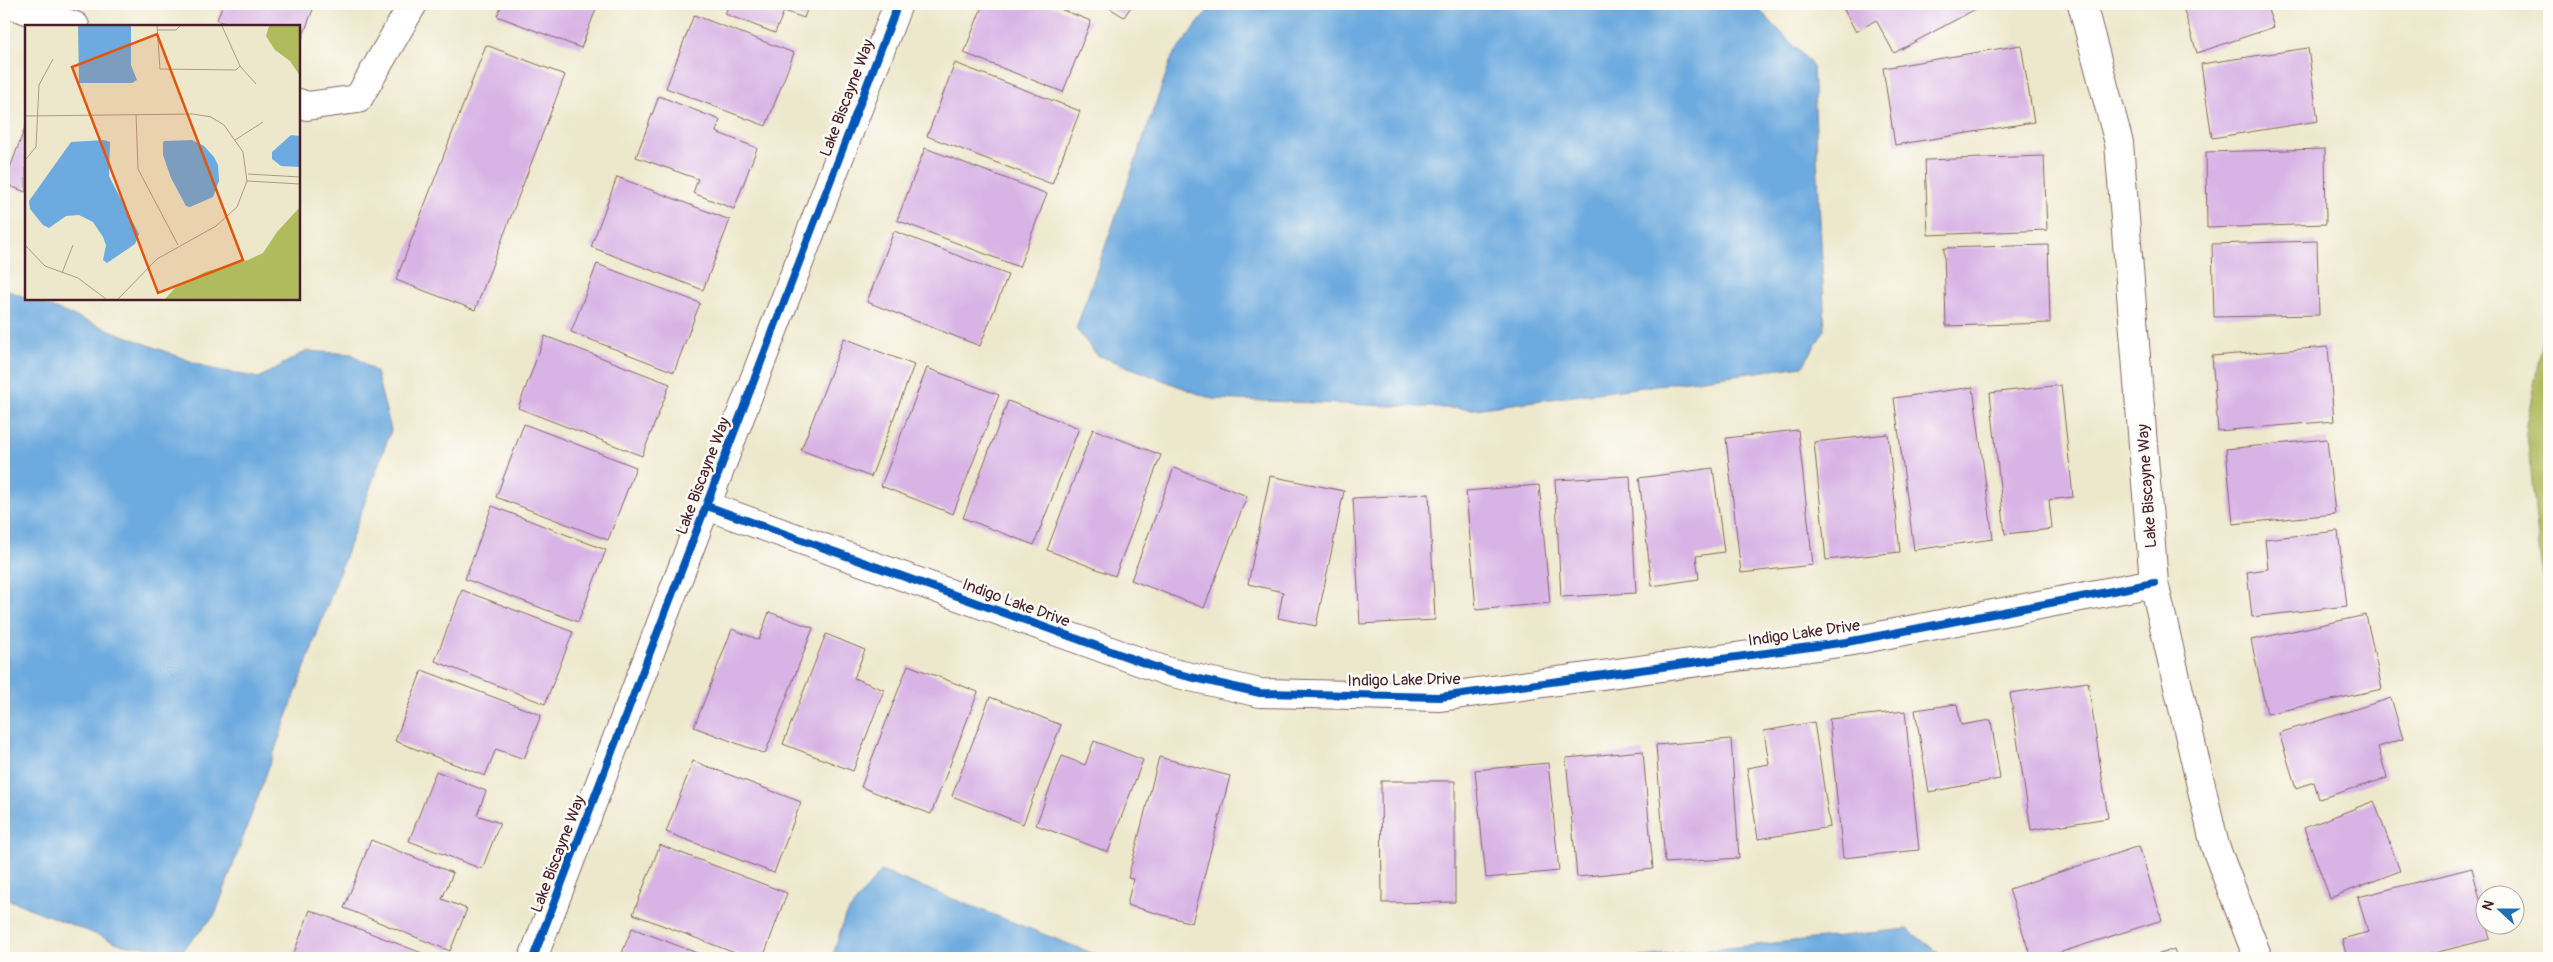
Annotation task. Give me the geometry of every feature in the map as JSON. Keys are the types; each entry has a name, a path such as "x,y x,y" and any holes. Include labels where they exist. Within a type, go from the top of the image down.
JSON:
{"street":[{"path":"9,4 72,25"},
{"path":"300,103 307,106 358,99 413,4"},
{"name":"Lake Biscayne Way","path":"533,958 898,4"},
{"name":"Lake Biscayne Way","path":"2082,4 2119,144 2154,583 2215,846 2258,958"},
{"name":"Indigo Lake Drive","path":"707,506 1169,672 1260,693 1440,697 1847,642 2154,583"}],"green space":[{"path":"2549,310 2549,611 2540,556 2526,425"}],"water":[{"path":"1213,4 1754,4 1813,66 1825,329 1803,366 1474,409 1212,399 1097,355 1076,329 1172,57"},
{"path":"4,289 25,297 25,300 32,300 208,368 259,378 306,351 352,354 376,372 391,430 215,915 183,950 123,945 4,898"},
{"path":"881,871 1105,958 832,958 845,916"},
{"path":"1907,929 1945,958 1633,958"}],"building":[{"path":"223,4 315,4 300,43 300,25 230,25 217,20"},
{"path":"502,4 598,4 581,48 497,16"},
{"path":"729,4 809,4 804,18 784,11 775,33 725,14"},
{"path":"983,4 1047,4 1091,21 1063,92 964,53"},
{"path":"1103,4 1133,4 1124,17"},
{"path":"1841,4 1985,4 1894,53 1876,20 1856,32"},
{"path":"2182,4 2266,4 2274,27 2197,53"},
{"path":"694,15 794,53 766,126 666,88"},
{"path":"486,45 565,75 475,310 396,280"},
{"path":"2021,45 2034,122 1895,145 1883,68"},
{"path":"2308,48 2318,121 2212,138 2201,64"},
{"path":"955,63 1080,111 1052,184 927,136"},
{"path":"659,96 720,120 716,132 757,148 734,209 693,193 698,179 636,157"},
{"path":"25,128 25,192 4,184"},
{"path":"925,148 1047,194 1019,267 897,220"},
{"path":"2325,149 2326,224 2207,228 2206,152"},
{"path":"2044,156 2047,230 1928,235 1925,160"},
{"path":"617,177 730,220 703,290 591,247"},
{"path":"894,231 1008,275 980,346 867,302"},
{"path":"2317,241 2319,315 2214,317 2212,244"},
{"path":"2048,245 2050,323 1946,326 1944,248"},
{"path":"597,264 700,303 674,372 571,332"},
{"path":"545,336 670,384 642,456 518,408"},
{"path":"844,338 914,365 871,477 801,450"},
{"path":"2328,347 2334,421 2218,431 2212,356"},
{"path":"927,368 999,395 953,514 881,486"},
{"path":"2061,385 2073,497 2049,500 2052,529 2005,534 1990,393"},
{"path":"1973,387 1993,539 1914,550 1894,398"},
{"path":"1008,401 1079,428 1034,545 963,518"},
{"path":"524,424 636,467 608,540 496,497"},
{"path":"1093,429 1161,455 1115,576 1047,550"},
{"path":"1798,430 1813,565 1741,573 1726,438"},
{"path":"1888,434 1900,552 1826,560 1814,442"},
{"path":"2327,439 2335,514 2233,524 2226,449"},
{"path":"1174,468 1247,496 1204,608 1131,580"},
{"path":"1713,468 1724,552 1696,556 1699,579 1652,586 1639,478"},
{"path":"1270,476 1344,491 1316,626 1278,618 1283,592 1248,584"},
{"path":"1630,476 1636,593 1561,597 1555,480"},
{"path":"1539,485 1550,603 1476,610 1466,491"},
{"path":"1429,494 1435,620 1360,624 1353,498"},
{"path":"492,506 606,550 578,622 465,579"},
{"path":"2338,531 2347,606 2252,617 2247,572 2268,569 2265,539"},
{"path":"462,590 573,632 545,704 435,661"},
{"path":"769,612 813,628 765,754 694,727 732,629 759,640"},
{"path":"2366,615 2382,689 2267,714 2251,640"},
{"path":"826,634 865,650 854,678 884,690 853,771 783,744"},
{"path":"908,665 978,692 931,814 861,787"},
{"path":"422,670 541,715 524,759 496,749 485,776 395,741"},
{"path":"2088,682 2108,818 2031,830 2010,693"},
{"path":"990,697 1061,725 1023,824 952,796"},
{"path":"2391,698 2403,739 2378,747 2387,778 2319,799 2314,782 2296,788 2279,733"},
{"path":"1957,704 1961,725 1991,720 2000,779 1929,792 1915,710"},
{"path":"1905,711 1919,850 1843,858 1829,719"},
{"path":"1814,722 1830,827 1758,839 1747,768 1769,764 1764,731"},
{"path":"1731,739 1739,858 1665,863 1656,745"},
{"path":"1094,741 1143,760 1108,852 1036,825 1062,756 1085,765"},
{"path":"1643,751 1653,869 1577,877 1566,758"},
{"path":"1159,757 1230,776 1192,923 1127,905 1133,879 1128,878"},
{"path":"693,761 801,802 774,873 666,832"},
{"path":"1548,763 1559,871 1486,878 1475,770"},
{"path":"436,771 486,791 477,815 500,823 482,869 409,841"},
{"path":"1381,781 1455,781 1455,902 1382,903"},
{"path":"2374,801 2400,871 2330,898 2304,828"},
{"path":"371,840 453,873 442,899 467,909 450,951 344,908"},
{"path":"660,845 787,893 763,958 748,958 633,914"},
{"path":"2139,846 2162,920 2043,958 2031,958 2009,889"},
{"path":"2472,868 2476,884 2476,934 2489,934 2490,939 2414,958 2347,958 2342,939 2368,932 2358,897"},
{"path":"310,910 435,958 292,958"},
{"path":"632,928 710,958 620,958"},
{"path":"2174,949 2177,958 2148,958"}],"cycle path":[{"path":"533,958 898,4"},
{"path":"707,506 1169,672 1260,693 1440,697 1847,642 2154,583"}]}
